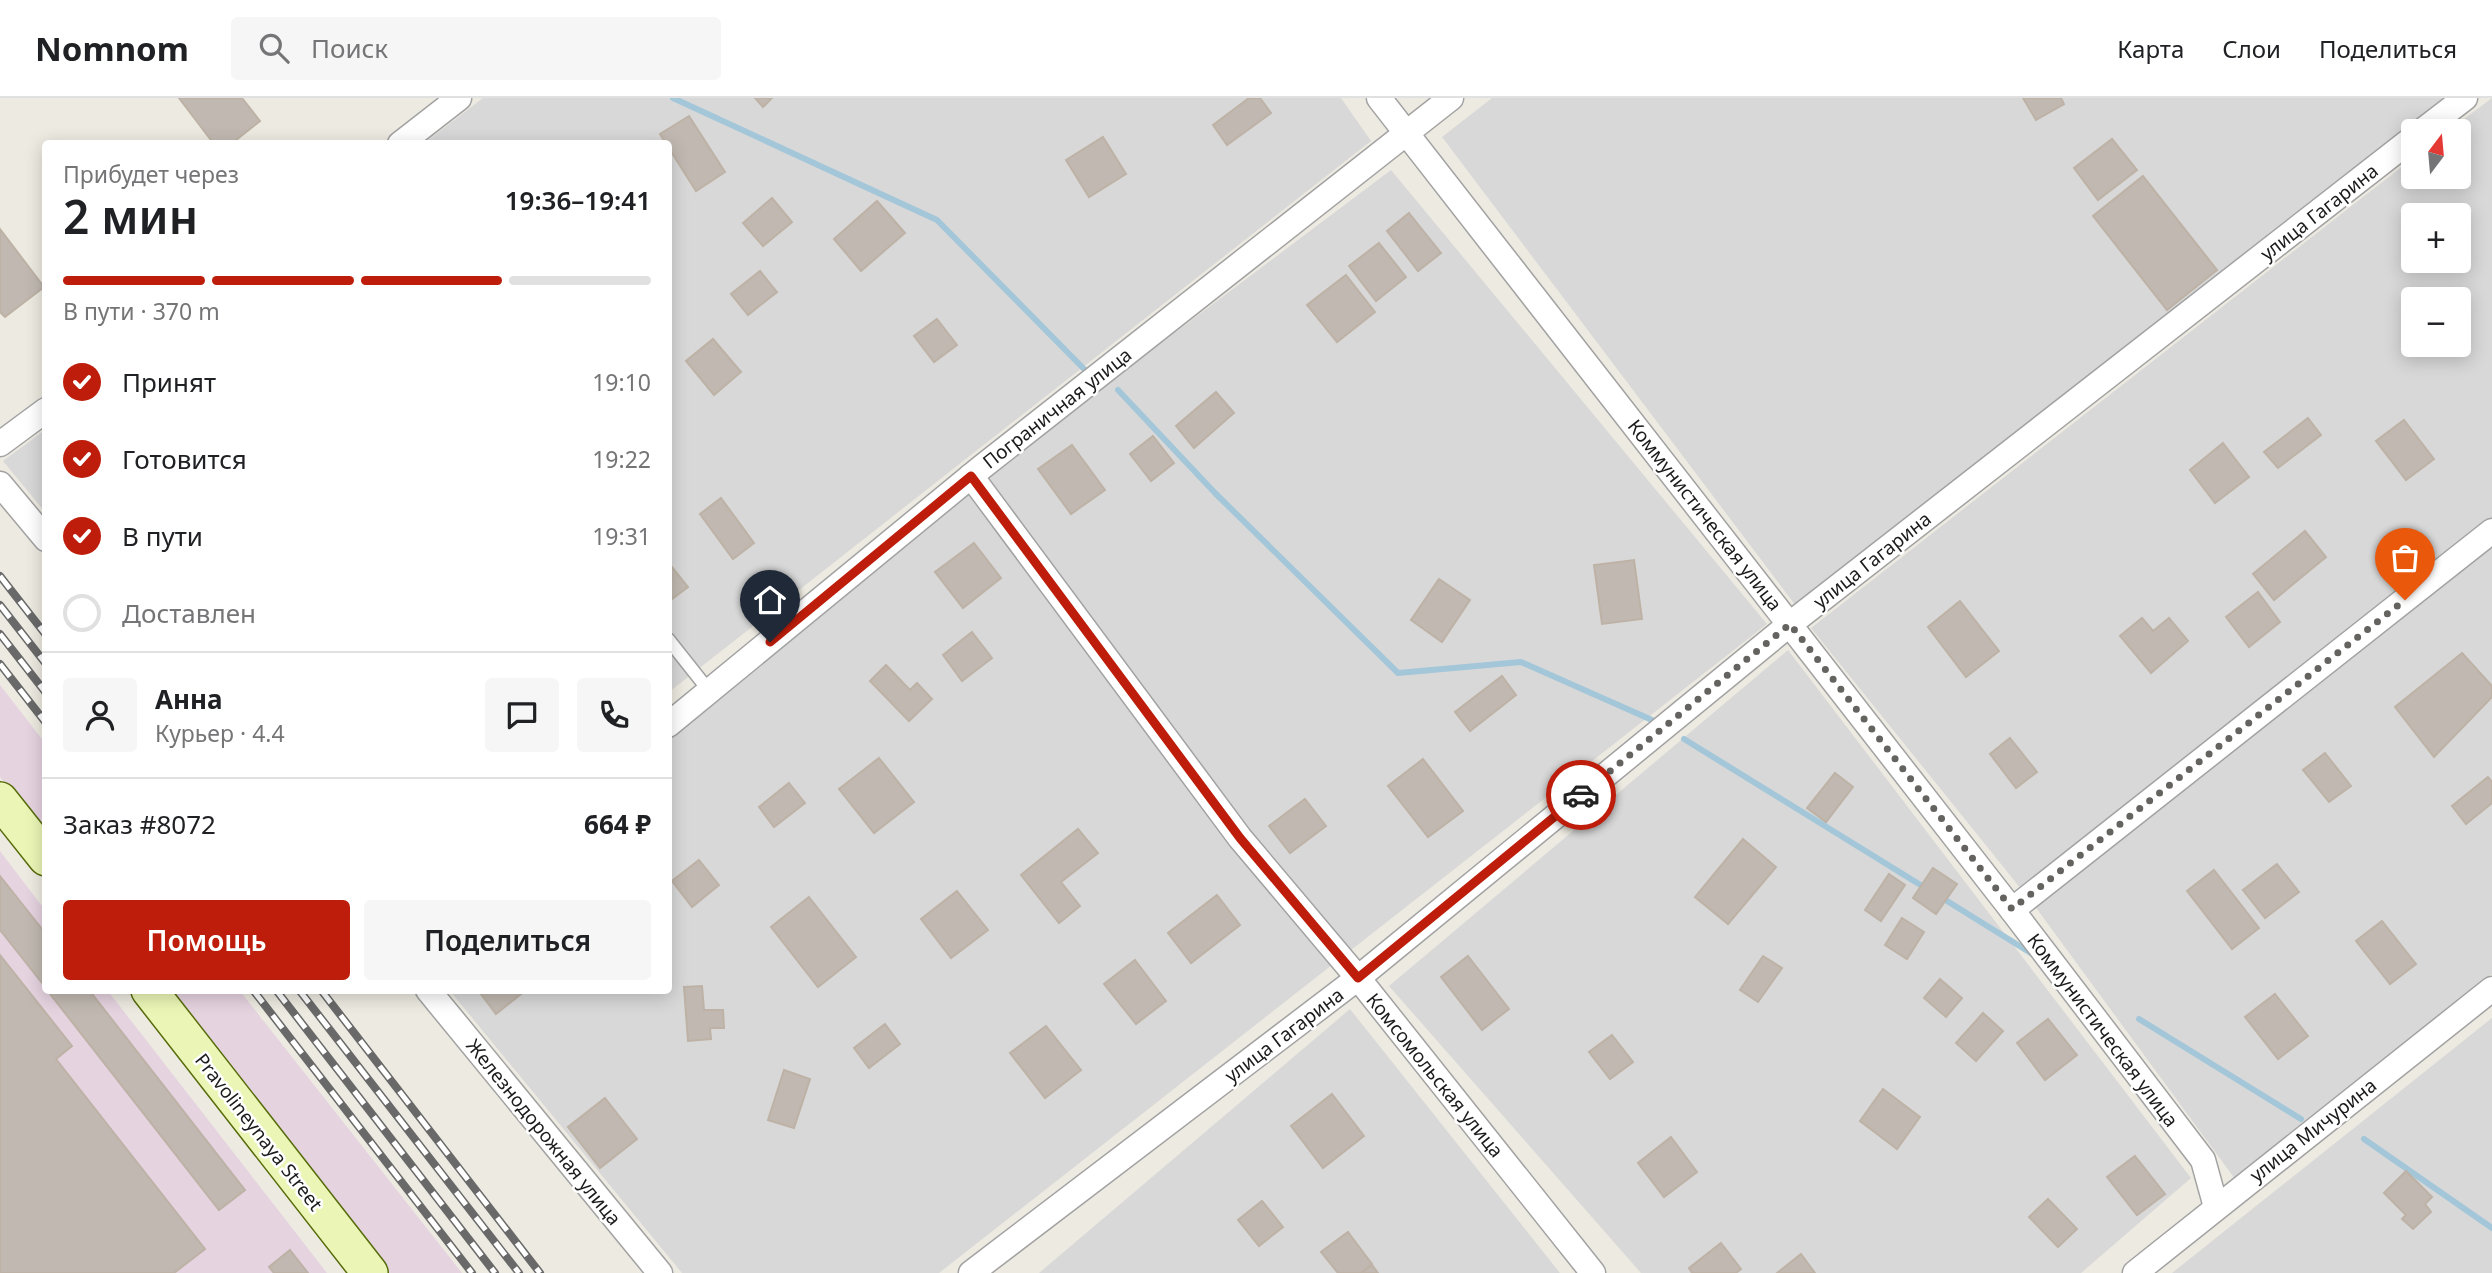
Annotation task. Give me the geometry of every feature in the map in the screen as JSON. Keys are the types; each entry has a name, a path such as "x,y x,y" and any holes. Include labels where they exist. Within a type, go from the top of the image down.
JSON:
{"main road":[{"path":"0,800 42,853"},
{"name":"Pravolineynaya Street","path":"152,994 370,1273"}],"street":[{"path":"405,140 459,98"},
{"name":"Коммунистическая улица","path":"1379,98 2012,909 2203,1160 2216,1207"},
{"name":"Пограничная улица","path":"672,722 971,476 1451,98"},
{"path":"2438,119 2465,98"},
{"name":"улица Гагарина","path":"971,1273 1358,978 1790,624 2401,147"},
{"path":"0,444 42,413"},
{"name":"Комсомольская улица","path":"971,476 1240,838 1358,978 1593,1273"},
{"path":"0,484 42,534"},
{"path":"2012,909 2492,531"},
{"name":"улица Мичурина","path":"2135,1273 2492,989"},
{"name":"Железнодорожная улица","path":"431,994 660,1273"}],"lane":[{"path":"672,644 710,692"}],"shaded area":[{"path":"483,98 1341,98 1371,141 672,690 672,140 428,140"},
{"path":"1492,98 2444,98 2417,119 2401,119 2401,132 1796,606 1442,137"},
{"path":"2492,98 2492,974 2235,1179 2034,905 1811,628 2401,167 2401,189 2471,189 2471,119 2464,119"},
{"path":"1391,170 1767,624 939,1273 682,1273 452,994 672,994 672,735 991,471"},
{"path":"42,432 42,508 3,461"},
{"path":"1788,650 2191,1178 2081,1273 1641,1273 1389,986"},
{"path":"0,685 42,739 42,831 0,777"},
{"path":"0,851 42,906 42,994 110,994 327,1273 0,1273"},
{"path":"168,994 242,994 462,1273 386,1273"},
{"path":"1350,1009 1560,1273 1039,1273"},
{"path":"2492,1018 2492,1273 2172,1273"}],"building":[{"path":"179,98 242,98 260,121 236,140 211,140"},
{"path":"755,98 772,98 763,107"},
{"path":"1249,98 1260,98 1271,113 1227,145 1213,125"},
{"path":"2023,98 2061,98 2064,104 2036,120"},
{"path":"689,116 725,172 696,191 672,153 672,140 664,140 660,134"},
{"path":"1103,137 1126,174 1089,197 1066,160"},
{"path":"2112,139 2137,170 2098,200 2074,168"},
{"path":"2143,176 2217,270 2167,310 2093,216"},
{"path":"772,198 792,222 763,246 743,223"},
{"path":"877,201 905,233 861,271 834,239"},
{"path":"1409,213 1441,253 1418,271 1387,231"},
{"path":"0,229 42,284 42,289 5,317 0,312"},
{"path":"1379,243 1406,277 1376,301 1349,266"},
{"path":"760,271 777,292 748,315 731,294"},
{"path":"1346,275 1375,312 1337,342 1307,305"},
{"path":"937,319 957,345 934,362 914,336"},
{"path":"713,339 741,372 714,395 686,361"},
{"path":"1216,392 1234,413 1194,448 1176,426"},
{"path":"2308,418 2321,435 2278,468 2264,452"},
{"path":"2404,420 2434,459 2406,480 2376,441"},
{"path":"1153,436 1174,463 1151,481 1130,454"},
{"path":"2223,443 2249,477 2215,503 2190,470"},
{"path":"1072,445 1105,490 1071,514 1038,469"},
{"path":"721,498 754,543 733,559 700,514"},
{"path":"2305,531 2326,557 2274,600 2253,574"},
{"path":"974,543 1001,578 963,608 935,572"},
{"path":"1634,560 1642,619 1602,624 1594,565"},
{"path":"672,567 688,587 672,599"},
{"path":"1439,579 1470,600 1442,642 1411,620"},
{"path":"2258,592 2280,622 2249,647 2226,617"},
{"path":"1960,601 1999,651 1966,677 1928,627"},
{"path":"2142,618 2153,631 2169,618 2188,641 2151,673 2120,636"},
{"path":"972,632 992,658 962,681 943,655"},
{"path":"2462,653 2492,686 2492,697 2434,757 2395,707"},
{"path":"886,665 910,690 917,683 932,699 909,721 870,681"},
{"path":"1502,676 1516,695 1470,731 1455,712"},
{"path":"2010,738 2037,772 2016,788 1990,754"},
{"path":"2325,753 2351,786 2329,802 2303,770"},
{"path":"879,758 914,802 874,833 839,789"},
{"path":"1423,759 1463,811 1428,837 1388,786"},
{"path":"1835,773 1853,787 1826,822 1807,808"},
{"path":"2488,777 2492,782 2492,803 2466,824 2452,806"},
{"path":"789,783 805,803 774,827 759,807"},
{"path":"1305,799 1326,826 1290,853 1269,826"},
{"path":"1078,829 1098,853 1061,882 1080,906 1059,923 1021,875"},
{"path":"1743,839 1776,867 1728,924 1695,897"},
{"path":"699,860 719,885 692,907 672,881"},
{"path":"2277,864 2299,892 2265,918 2243,890"},
{"path":"1933,868 1957,884 1936,914 1913,898"},
{"path":"2214,870 2259,928 2232,949 2187,891"},
{"path":"1889,874 1905,885 1881,921 1865,910"},
{"path":"0,876 42,929 42,983 0,930"},
{"path":"957,891 988,930 951,958 921,919"},
{"path":"1217,895 1240,925 1191,963 1168,933"},
{"path":"809,897 856,957 818,987 771,927"},
{"path":"1902,918 1924,932 1907,959 1885,945"},
{"path":"2382,921 2416,964 2390,984 2356,941"},
{"path":"0,955 72,1046 56,1059 205,1249 174,1273 0,1273"},
{"path":"1468,956 1509,1009 1482,1030 1441,977"},
{"path":"1763,956 1782,968 1758,1002 1740,990"},
{"path":"1135,960 1166,1001 1136,1024 1104,984"},
{"path":"1940,979 1962,998 1946,1017 1924,998"},
{"path":"702,986 704,1010 723,1010 724,1028 710,1028 711,1039 688,1041 684,987"},
{"path":"50,994 92,994 245,1190 219,1210"},
{"path":"481,994 521,994 496,1014"},
{"path":"2275,994 2308,1036 2278,1059 2245,1017"},
{"path":"1983,1013 2003,1031 1976,1061 1956,1043"},
{"path":"2048,1019 2077,1055 2045,1080 2017,1043"},
{"path":"885,1024 900,1044 869,1068 854,1048"},
{"path":"1046,1026 1081,1070 1045,1098 1010,1053"},
{"path":"1612,1035 1633,1062 1610,1079 1589,1052"},
{"path":"784,1070 810,1079 794,1128 768,1120"},
{"path":"1883,1089 1920,1117 1897,1149 1860,1121"},
{"path":"1332,1094 1364,1136 1323,1168 1291,1126"},
{"path":"605,1098 637,1139 600,1168 568,1127"},
{"path":"1671,1137 1697,1172 1664,1197 1638,1163"},
{"path":"2135,1156 2165,1194 2137,1215 2107,1177"},
{"path":"2406,1171 2432,1197 2425,1204 2431,1212 2413,1229 2402,1219 2406,1215 2384,1193"},
{"path":"2048,1199 2077,1229 2058,1247 2029,1217"},
{"path":"1262,1201 1283,1227 1259,1246 1238,1220"},
{"path":"1348,1232 1372,1264 1361,1273 1338,1273 1321,1252"},
{"path":"1721,1243 1741,1269 1736,1273 1692,1273 1689,1268"},
{"path":"290,1250 308,1273 274,1273 269,1267"},
{"path":"1801,1254 1815,1273 1777,1273"},
{"path":"1372,1265 1378,1273 1361,1273"}],"waterway":[{"path":"673,98 937,220 1086,371"},
{"path":"1118,390 1216,494 1398,673 1521,662 1652,720"},
{"path":"1684,739 1927,889"},
{"path":"1939,896 2034,955"},
{"path":"2139,1019 2301,1119"},
{"path":"2364,1139 2492,1228"}],"railway":[{"path":"0,576 42,630"},
{"path":"0,605 42,659"},
{"path":"0,634 42,688"},
{"path":"0,664 42,718"},
{"path":"256,994 472,1273"},
{"path":"279,994 495,1273"},
{"path":"302,994 519,1273"},
{"path":"324,994 540,1273"}],"way so far":[{"path":"1581,795 1790,624 2012,909 2405,600"}],"route":[{"path":"770,642 971,476 1240,838 1358,978 1581,795"}]}
